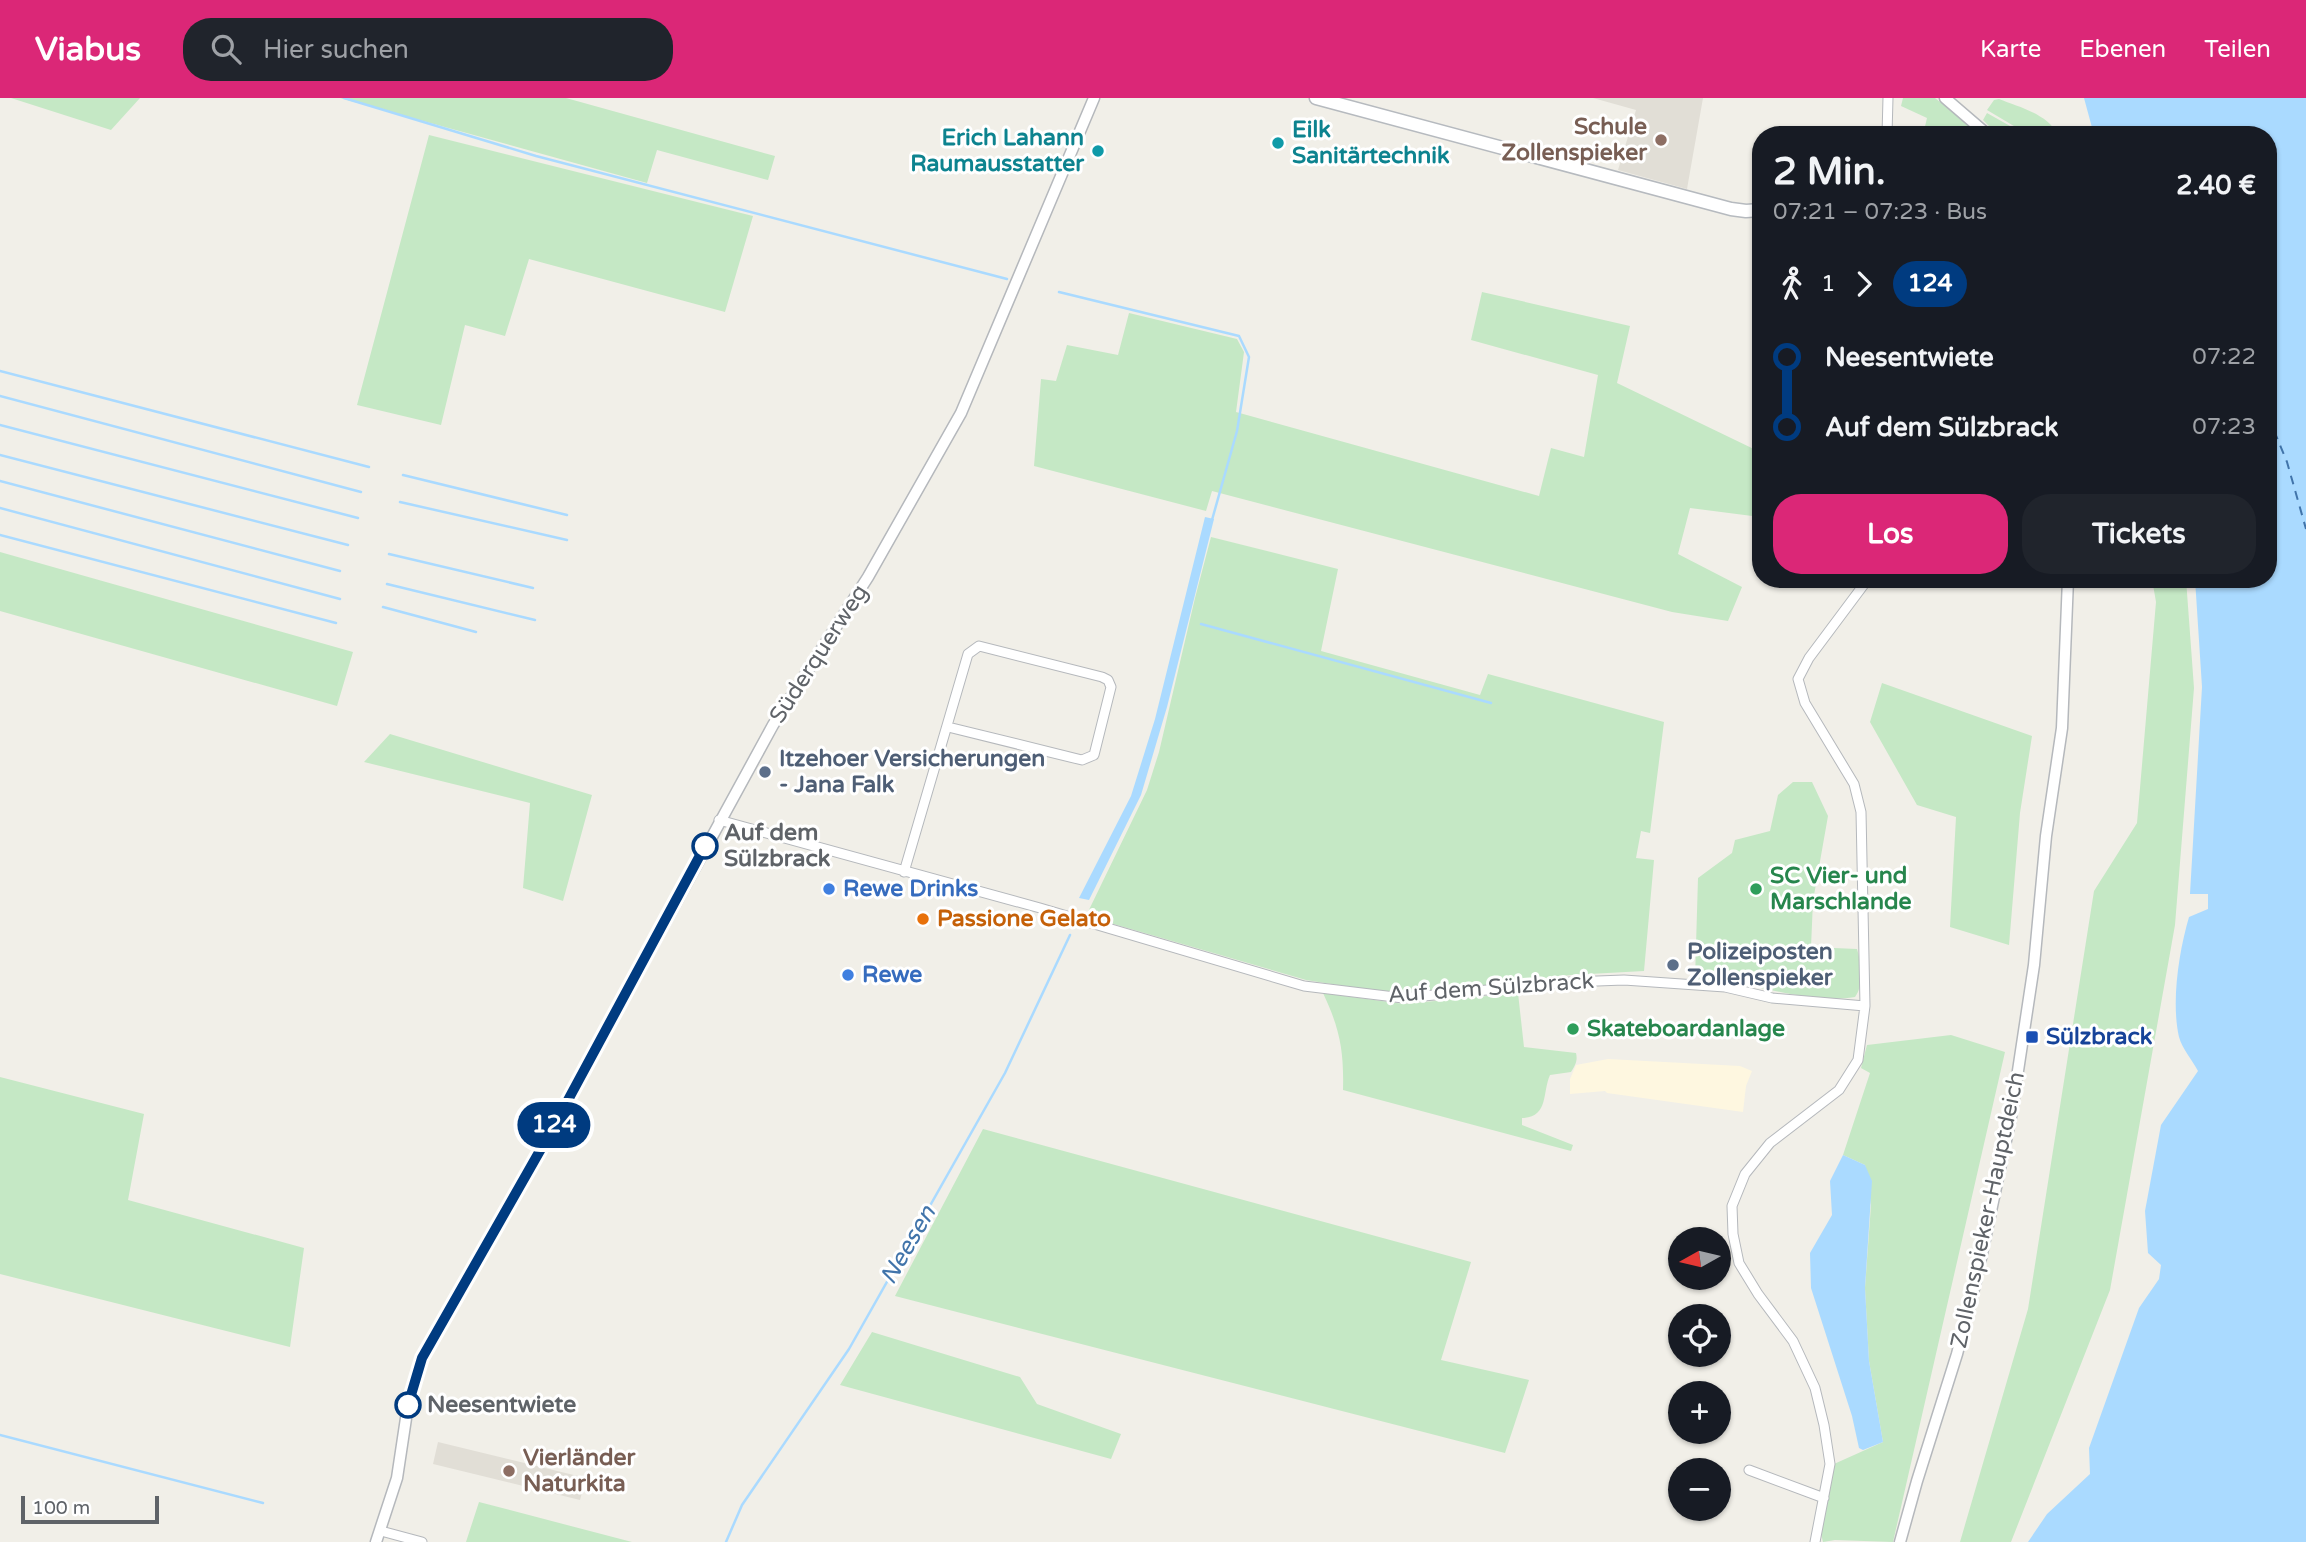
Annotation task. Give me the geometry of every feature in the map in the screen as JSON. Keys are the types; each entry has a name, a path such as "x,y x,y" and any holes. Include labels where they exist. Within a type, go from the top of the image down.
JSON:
{"main road":[{"path":"1316,98 1731,209 1752,211"}],"street":[{"name":"Süderquerweg","path":"379,1537 397,1478 408,1405 422,1358 554,1126 773,725 868,577 961,413 1094,98"},
{"path":"1887,126 1888,98"},
{"path":"1945,98 1978,126"},
{"path":"1815,1542 1830,1464 1815,1388 1793,1341 1739,1263 1733,1234 1732,1206 1745,1174 1770,1143 1839,1090 1855,1069 1861,1051 1865,1006 1861,812 1854,784 1805,703 1798,679 1809,658 1861,588"},
{"name":"Zollenspieker-Hauptdeich","path":"1900,1542 1957,1354 1977,1277 2011,1117 2034,965 2049,809 2062,728 2068,588"},
{"path":"904,872 968,654 979,646 1102,677 1108,680 1111,687 1094,755 1083,760 948,727"},
{"name":"Auf dem Sülzbrack","path":"719,820 1040,908 1304,986 1403,998 1571,982 1624,980 1712,986 1773,998 1865,1006"},
{"path":"1749,1470 1824,1498"},
{"path":"379,1537 422,1542"}],"shaded area":[{"name":"Schule Zollenspieker","path":"1593,98 1703,98 1687,189 1618,170 1636,110"},
{"path":"1608,1059 1740,1066 1752,1071 1746,1086 1743,1112 1605,1091 1570,1094 1570,1079 1576,1065"},
{"name":"Vierländer Naturkita","path":"438,1442 586,1478 580,1500 433,1464"}],"green space":[{"path":"11,98 140,98 111,130"},
{"path":"340,98 566,98 775,156 768,180 657,150 647,183"},
{"path":"1903,98 1935,98 1970,126 1925,126 1927,118 1901,106"},
{"path":"1999,99 2024,108 2040,116 2051,126 2014,126 1987,110 1994,100"},
{"path":"1987,113 2010,126 1989,126 1983,120"},
{"path":"429,135 753,216 725,312 529,259 505,336 465,325 441,425 357,405"},
{"path":"1482,292 1630,326 1617,383 1752,448 1752,516 1690,508 1678,554 1742,587 1728,621 1672,612 1212,491 1206,511 1034,466 1041,379 1056,381 1067,345 1118,355 1129,313 1237,339 1244,352 1236,412 1539,496 1551,448 1584,457 1598,375 1471,340"},
{"path":"1211,537 1338,569 1321,651 1480,695 1488,674 1664,722 1650,833 1641,831 1636,858 1654,860 1644,971 1571,975 1401,995 1306,980 1086,916 1147,790 1159,752"},
{"path":"0,552 353,652 337,706 0,611"},
{"path":"2154,588 2187,588 2194,688 2175,925 2110,1290 2011,1542 1960,1542 2028,1309 2094,891 2137,823 2156,602"},
{"path":"1882,683 2032,736 2020,813 2009,945 1950,927 1956,817 1917,805 1870,722"},
{"path":"390,734 592,795 563,901 523,888 530,803 364,762"},
{"name":"SC Vier- und Marschlande","path":"1793,782 1812,782 1828,816 1813,901 1811,947 1857,949 1861,980 1855,997 1815,998 1735,983 1695,979 1698,878 1732,853 1735,840 1770,831 1778,795"},
{"path":"1323,993 1404,1004 1518,993 1524,1047 1576,1053 1577,1058 1571,1072 1550,1075 1541,1109 1531,1117 1522,1118 1522,1125 1573,1145 1571,1151 1343,1090 1340,1040"},
{"path":"1951,1035 2005,1052 1893,1542 1823,1542 1821,1534 1834,1464 1883,1442 1869,1361 1865,1288 1871,1205 1865,1165 1843,1155 1870,1073 1861,1068 1867,1045"},
{"path":"0,1077 144,1114 128,1200 304,1248 290,1347 0,1274"},
{"path":"983,1129 1471,1262 1441,1360 1529,1380 1505,1453 895,1296"},
{"path":"872,1332 1020,1377 1037,1404 1121,1434 1111,1459 840,1385"},
{"path":"479,1502 632,1542 466,1542"}],"water":[{"path":"2084,98 2306,98 2306,1542 2028,1542 2047,1514 2090,1474 2089,1448 2139,1308 2159,1279 2161,1265 2148,1253 2145,1211 2161,1125 2198,1071 2180,1041 2176,1008 2179,961 2189,917 2208,909 2208,894 2190,894 2202,687 2196,588 2277,588 2277,126 2092,126"},
{"path":"1205,517 1214,519 1167,707 1141,795 1089,900 1079,898 1131,796 1155,719"},
{"path":"1843,1155 1865,1165 1872,1181 1865,1288 1869,1361 1883,1442 1863,1450 1859,1448 1852,1416 1811,1288 1810,1253 1832,1215 1830,1181"}],"waterway":[{"path":"344,98 536,156 1007,279"},
{"path":"1059,292 1239,336 1249,357 1237,431 1212,520"},
{"path":"0,371 369,467"},
{"path":"0,396 361,492"},
{"path":"0,425 358,518"},
{"path":"0,455 348,545"},
{"path":"403,475 567,515"},
{"path":"0,481 340,571"},
{"path":"400,502 567,540"},
{"path":"0,508 340,599"},
{"path":"0,535 336,623"},
{"path":"389,554 533,588"},
{"path":"387,584 535,620"},
{"path":"383,607 476,632"},
{"path":"1201,624 1491,703"},
{"name":"Neesen","path":"726,1542 742,1505 849,1349 1005,1073 1070,935"},
{"path":"0,1435 263,1503"}],"ferry route":[{"path":"2277,438 2287,462 2306,529"}],"bus line":[{"name":"124","path":"408,1405 422,1358 554,1126 705,846"}],"place":[{"name":"Schule Zollenspieker","path":"1661,140"},
{"name":"Eilk Sanitärtechnik","path":"1278,143"},
{"name":"Erich Lahann Raumausstatter","path":"1098,151"},
{"name":"Itzehoer Versicherungen - Jana Falk","path":"765,772"},
{"name":"Auf dem Sülzbrack","path":"705,846"},
{"name":"Rewe Drinks","path":"829,889"},
{"name":"SC Vier- und Marschlande","path":"1756,889"},
{"name":"Passione Gelato","path":"923,919"},
{"name":"Polizeiposten Zollenspieker","path":"1673,965"},
{"name":"Rewe","path":"848,975"},
{"name":"Skateboardanlage","path":"1573,1029"},
{"name":"Sülzbrack","path":"2032,1037"},
{"name":"Neesentwiete","path":"408,1405"},
{"name":"Vierländer Naturkita","path":"509,1471"}]}
